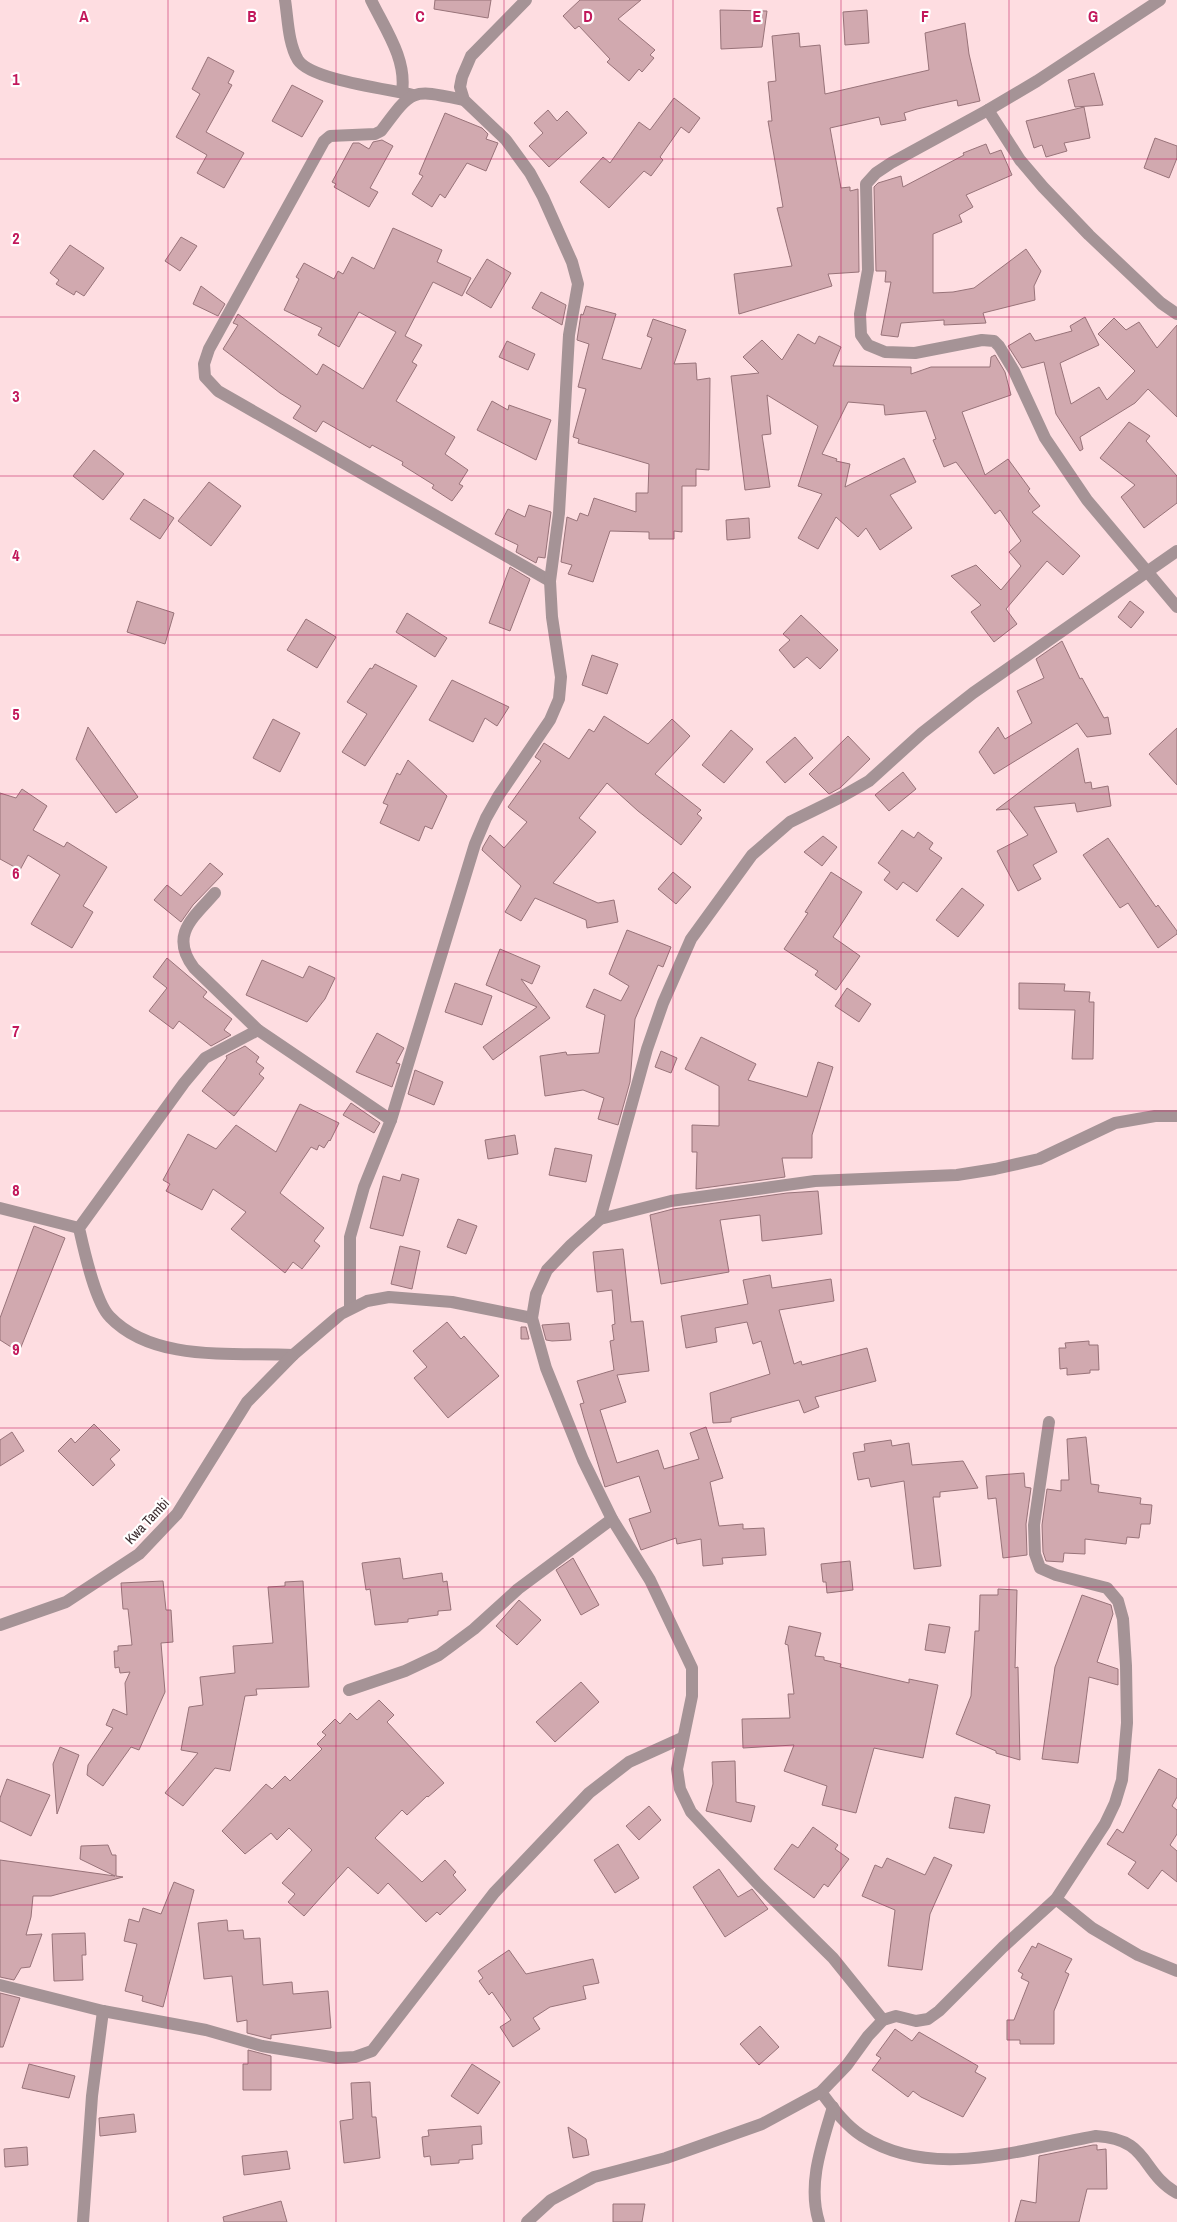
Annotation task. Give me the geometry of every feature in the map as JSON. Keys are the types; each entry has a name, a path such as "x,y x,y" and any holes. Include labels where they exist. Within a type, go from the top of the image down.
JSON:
{"street":[{"path":"286,0 291,44 298,60 307,70 357,84 408,94 431,93 464,100"},
{"path":"371,0 396,50 408,94 376,134 330,136 324,141 208,349 204,364 205,377 218,390 550,581"},
{"path":"350,1308 350,1237 364,1187 392,1120 482,827 500,795 550,720 559,699 561,677 552,617 550,581 559,513 569,335 578,284 565,247 530,173 506,140 464,100 460,87 471,56 526,0"},
{"path":"1160,0 1037,81 988,110 890,162 869,179 866,184 868,270 860,314 861,335 868,345 885,352 915,353 982,340 994,341 1014,371 1044,438 1087,500 1177,607"},
{"path":"988,110 1020,160 1043,187 1089,235 1161,303 1177,314"},
{"path":"600,1219 645,1058 663,1003 691,939 752,854 790,822 869,781 922,732 973,693 1177,551"},
{"path":"215,893 189,923 183,934 182,944 185,957 258,1030 285,1050 392,1120"},
{"path":"258,1030 205,1058 184,1083 79,1228 85,1256 102,1304 110,1317 136,1336 154,1344 176,1349 213,1353 292,1355"},
{"path":"883,2020 833,1958 747,1872 691,1812 680,1790 677,1769 692,1696 692,1668 650,1580 612,1519 583,1460 546,1368 532,1318 536,1294 547,1270 600,1219 671,1201 815,1181 957,1175 995,1169 1039,1159 1116,1123 1155,1116 1177,1116"},
{"path":"0,1208 79,1228"},
{"name":"Kwa Tambi","path":"0,1625 66,1602 139,1554 177,1514 246,1402 292,1355 324,1326 350,1308 367,1301 389,1297 418,1298 452,1302 532,1318"},
{"path":"527,2222 551,2200 594,2177 666,2158 762,2124 821,2092 847,2065 868,2036 883,2020 896,2016 916,2021 928,2019 940,2012 1003,1947 1056,1899 1105,1824 1118,1795 1122,1780 1126,1723 1126,1666 1123,1619 1118,1601 1107,1588 1056,1575 1040,1568 1035,1554 1034,1525 1048,1422"},
{"path":"349,1690 405,1671 439,1655 474,1629 518,1589 612,1519"},
{"path":"0,1985 103,2011 206,2030 262,2046 336,2058 354,2057 372,2051 494,1893 589,1793 629,1762 682,1738"},
{"path":"1056,1899 1092,1928 1138,1955 1177,1971"},
{"path":"83,2222 92,2096 103,2011"},
{"path":"821,2092 842,2119 862,2136 884,2147 920,2157 948,2160 982,2158 1096,2136 1112,2137 1126,2142 1141,2155 1165,2184 1177,2192"},
{"path":"819,2222 814,2205 814,2190 819,2161 833,2107"}],"building":[{"path":"435,0 491,0 488,18 434,9"},
{"path":"580,0 641,0 618,19 655,50 650,55 654,58 642,72 639,69 629,81 607,62 610,59 579,26 575,29 563,16"},
{"path":"720,10 767,11 762,47 721,49"},
{"path":"867,10 869,43 845,45 843,12"},
{"path":"965,23 969,54 980,101 958,106 957,100 917,109 904,113 906,120 881,125 879,117 830,128 841,188 850,187 850,191 858,189 859,272 828,274 832,286 739,314 734,274 792,266 777,208 783,207 768,121 772,121 768,82 776,81 772,36 799,33 800,47 820,45 825,94 929,70 925,33"},
{"path":"208,57 234,71 228,83 232,85 206,132 244,153 224,188 197,173 207,155 176,137 200,94 192,89"},
{"path":"1094,73 1103,105 1075,107 1068,80"},
{"path":"292,85 323,101 302,137 272,121"},
{"path":"674,98 700,118 689,133 681,127 660,157 663,160 651,176 644,171 609,208 580,182 603,157 610,163 639,122 650,130"},
{"path":"1084,107 1090,138 1064,143 1067,151 1046,157 1042,145 1034,148 1026,121"},
{"path":"548,110 557,121 567,111 587,133 549,167 529,146 543,133 534,123"},
{"path":"445,113 482,128 488,134 486,139 498,143 486,171 467,163 445,198 440,194 432,207 412,194 423,176 419,174"},
{"path":"1155,138 1177,146 1177,158 1169,178 1144,168"},
{"path":"382,140 393,146 370,188 378,192 369,207 334,187 336,184 332,182 353,143 359,143 369,149 373,142"},
{"path":"986,144 990,154 1001,150 1012,175 966,195 973,207 959,215 962,222 933,234 933,293 974,288 1026,249 1041,271 1034,286 1035,300 983,313 986,323 944,325 944,320 901,323 898,337 881,335 891,282 885,282 886,271 876,271 874,187 878,183 901,176 903,187 964,155 963,153"},
{"path":"393,228 442,250 437,262 471,278 462,296 433,282 405,336 422,345 412,362 417,365 396,401 455,437 445,454 468,470 459,484 463,486 452,501 432,488 434,485 402,465 403,462 372,445 370,448 323,421 316,432 293,418 301,406 280,393 223,349 238,325 233,323 238,314 317,375 323,364 363,389 396,332 359,312 339,347 318,335 322,328 284,310 299,279 296,277 304,263 334,279 338,271 343,274 352,257 374,269"},
{"path":"181,237 197,246 180,271 165,261"},
{"path":"70,245 104,268 84,296 76,291 74,295 56,284 59,280 50,273"},
{"path":"487,259 511,273 491,308 466,293"},
{"path":"201,286 225,304 218,316 193,304"},
{"path":"541,292 566,305 562,325 532,308"},
{"path":"586,306 616,314 602,359 641,369 652,338 647,336 653,319 686,330 674,364 696,363 697,380 710,378 709,470 696,469 696,486 682,486 682,532 674,531 674,539 649,539 649,532 610,531 593,582 568,574 572,565 561,562 567,517 577,521 580,513 588,516 594,498 636,512 636,493 648,493 649,464 578,443 579,439 573,437 586,389 578,387 589,344 577,340 581,314 583,315"},
{"path":"1085,317 1099,345 1060,363 1071,404 1099,387 1107,400 1135,371 1098,334 1114,318 1126,330 1139,322 1157,348 1177,325 1177,417 1148,389 1135,403 1080,437 1083,449 1080,451 1056,414 1044,362 1022,368 1008,346 1030,333 1035,341 1072,331 1070,326"},
{"path":"798,334 815,344 819,336 841,347 833,366 911,367 911,374 931,367 990,367 991,357 995,355 1005,372 1011,395 962,412 985,475 1008,459 1040,506 1032,512 1080,556 1063,575 1047,561 1006,609 1017,624 994,642 971,612 981,605 951,576 976,565 1001,590 1021,566 1009,552 1021,541 1000,510 995,514 956,462 944,467 933,440 936,439 926,411 885,415 884,405 848,402 822,454 837,459 836,461 850,464 845,487 904,458 916,482 890,495 912,528 880,550 866,528 858,537 836,517 818,549 798,538 822,494 798,486 818,426 767,395 771,434 762,435 770,487 745,490 731,376 759,373 743,357 762,340 782,360"},
{"path":"507,341 535,354 528,370 499,357"},
{"path":"492,401 508,410 509,405 551,420 536,460 477,430"},
{"path":"1129,422 1150,436 1146,441 1177,476 1177,503 1144,528 1121,497 1135,485 1100,458"},
{"path":"94,450 124,474 103,500 73,476"},
{"path":"209,482 241,506 211,546 178,521"},
{"path":"144,499 174,518 160,539 130,519"},
{"path":"529,505 551,512 545,558 538,557 536,563 516,552 518,545 495,534 508,509 525,517"},
{"path":"749,518 750,538 727,540 726,520"},
{"path":"510,567 530,579 510,631 489,623"},
{"path":"137,601 174,613 165,644 127,632"},
{"path":"1130,601 1144,612 1131,628 1118,617"},
{"path":"407,613 447,638 435,657 396,632"},
{"path":"801,615 838,650 820,669 807,657 794,668 779,650 790,640 783,634"},
{"path":"306,619 336,637 317,668 287,650"},
{"path":"1062,641 1080,679 1082,678 1104,718 1108,717 1111,734 1087,737 1077,723 994,774 979,752 998,727 1005,739 1032,723 1017,691 1044,678 1036,659"},
{"path":"592,655 618,664 607,694 582,685"},
{"path":"375,664 417,686 365,766 342,752 367,714 347,702 370,668 372,669"},
{"path":"452,680 509,707 497,726 485,718 473,742 429,720"},
{"path":"604,716 648,744 672,719 690,736 655,774 701,810 697,814 702,818 681,845 638,811 607,783 579,818 596,832 553,883 598,903 614,900 618,922 587,928 586,920 535,898 521,921 505,912 521,886 482,850 483,847 490,835 504,848 527,822 508,807 541,761 535,757 544,743 569,759 589,729 594,732"},
{"path":"273,719 300,733 280,772 253,758"},
{"path":"88,727 138,797 116,813 76,759"},
{"path":"1177,728 1177,785 1149,754"},
{"path":"731,730 753,749 724,783 702,765"},
{"path":"848,736 870,759 840,788 829,794 809,774"},
{"path":"795,737 813,758 785,783 766,762"},
{"path":"1078,748 1085,783 1091,782 1092,789 1108,786 1111,806 1077,812 1075,803 1034,807 1057,852 1033,865 1041,879 1018,891 997,851 1028,835 1009,809 996,810"},
{"path":"408,760 447,796 432,829 425,826 419,841 380,823 388,805 383,803 397,773 400,775"},
{"path":"903,772 916,789 889,811 875,795"},
{"path":"22,789 47,806 33,830 64,847 67,842 107,867 83,906 93,912 72,948 31,924 60,875 28,855 20,870 0,859 0,793 16,798"},
{"path":"902,830 914,838 918,832 933,843 929,849 942,858 917,892 903,882 897,890 884,880 890,872 878,863"},
{"path":"823,836 837,847 822,866 804,852"},
{"path":"1108,838 1156,907 1158,905 1177,931 1177,934 1158,948 1128,903 1120,908 1083,855"},
{"path":"210,863 223,874 193,905 181,922 154,900 167,885 181,896"},
{"path":"673,872 691,887 676,904 658,889"},
{"path":"831,872 862,892 833,937 860,956 836,990 815,975 818,971 784,949 808,913 805,912"},
{"path":"962,888 984,905 958,937 936,920"},
{"path":"627,930 671,947 663,967 658,965 635,1019 630,1082 618,1125 598,1119 604,1098 583,1090 545,1096 540,1056 566,1052 567,1055 599,1053 605,1015 586,1007 594,989 621,1001 629,986 609,974"},
{"path":"500,949 540,966 532,984 521,979 550,1018 493,1060 483,1047 537,1007 486,985"},
{"path":"167,958 207,992 203,997 232,1019 224,1030 231,1035 211,1046 179,1021 173,1029 149,1011 167,988 153,977"},
{"path":"262,960 303,978 309,966 335,978 325,999 307,1022 246,995"},
{"path":"455,983 492,996 482,1025 445,1012"},
{"path":"1019,983 1065,984 1064,991 1090,992 1089,1002 1094,1002 1093,1059 1072,1059 1075,1010 1019,1009"},
{"path":"847,988 871,1004 859,1022 835,1006"},
{"path":"377,1033 404,1048 396,1063 400,1064 392,1087 356,1072"},
{"path":"701,1037 756,1064 748,1080 807,1097 818,1062 833,1067 812,1135 812,1158 782,1158 785,1177 696,1189 697,1152 692,1152 692,1125 719,1126 719,1086 685,1069"},
{"path":"245,1046 259,1057 256,1062 264,1068 259,1074 264,1078 234,1116 202,1091 227,1058 226,1056"},
{"path":"661,1051 677,1058 671,1073 655,1067"},
{"path":"415,1070 443,1082 434,1105 408,1094"},
{"path":"351,1103 380,1123 374,1133 343,1115"},
{"path":"300,1104 339,1123 330,1141 324,1148 319,1145 317,1150 311,1147 280,1193 324,1228 314,1241 320,1246 302,1269 293,1262 285,1273 231,1229 246,1212 213,1189 202,1210 166,1191 170,1184 163,1180 188,1134 216,1149 236,1125 276,1152"},
{"path":"515,1135 518,1154 488,1159 485,1140"},
{"path":"555,1148 592,1155 586,1182 549,1175"},
{"path":"402,1174 419,1179 403,1236 370,1228 383,1176 400,1181"},
{"path":"818,1191 822,1234 762,1241 760,1215 720,1220 729,1272 661,1284 650,1215 673,1209 787,1193"},
{"path":"458,1219 477,1226 466,1254 447,1247"},
{"path":"34,1226 65,1238 19,1352 0,1340 0,1318"},
{"path":"400,1246 420,1251 412,1289 391,1284"},
{"path":"623,1249 631,1322 643,1321 649,1371 617,1375 626,1402 600,1410 617,1463 658,1450 664,1469 699,1459 690,1433 706,1427 723,1478 710,1482 719,1526 743,1524 743,1529 764,1528 766,1555 722,1558 723,1564 703,1566 701,1539 677,1544 676,1538 641,1550 629,1519 651,1512 639,1476 605,1487 580,1404 584,1403 577,1381 614,1370 610,1341 614,1340 612,1325 615,1324 612,1290 597,1292 593,1252"},
{"path":"770,1275 772,1288 831,1279 834,1301 779,1310 794,1364 801,1361 802,1365 867,1348 876,1381 815,1397 819,1407 804,1413 799,1400 731,1418 731,1422 713,1423 710,1393 770,1374 761,1341 753,1344 747,1322 715,1328 717,1342 686,1348 681,1316 748,1304 743,1280"},
{"path":"447,1322 461,1339 464,1336 499,1376 448,1418 414,1378 427,1367 413,1351"},
{"path":"569,1323 571,1340 546,1340 542,1325"},
{"path":"521,1327 526,1327 529,1339 521,1339"},
{"path":"1089,1341 1089,1345 1098,1345 1099,1370 1090,1370 1090,1373 1067,1375 1067,1368 1060,1369 1059,1348 1066,1348 1065,1343"},
{"path":"94,1424 120,1450 110,1459 115,1465 93,1486 58,1451 71,1438 75,1443"},
{"path":"12,1432 24,1451 0,1466 0,1440"},
{"path":"1086,1437 1091,1484 1099,1485 1098,1492 1141,1498 1140,1504 1152,1505 1150,1524 1141,1524 1139,1538 1127,1537 1126,1544 1085,1539 1085,1554 1064,1553 1063,1562 1046,1561 1043,1552 1042,1525 1047,1489 1061,1491 1061,1480 1069,1480 1067,1439"},
{"path":"891,1440 892,1446 909,1443 912,1465 963,1461 978,1488 940,1492 940,1497 933,1497 941,1566 914,1569 904,1481 871,1487 869,1478 858,1480 853,1453 865,1451 864,1444"},
{"path":"1024,1473 1025,1487 1031,1488 1026,1524 1027,1555 1003,1558 996,1498 988,1499 986,1476"},
{"path":"400,1558 403,1579 442,1573 443,1582 447,1581 451,1610 438,1611 438,1615 408,1619 408,1622 375,1625 370,1589 366,1590 362,1563"},
{"path":"573,1558 599,1605 581,1615 556,1570"},
{"path":"850,1561 853,1590 827,1593 826,1582 823,1582 821,1564"},
{"path":"163,1581 166,1610 171,1610 173,1642 161,1643 165,1692 139,1750 131,1747 103,1786 87,1775 88,1765 113,1728 106,1725 113,1709 127,1715 125,1683 130,1672 120,1673 119,1667 115,1668 114,1651 118,1651 118,1646 132,1645 128,1609 123,1609 121,1583"},
{"path":"303,1581 309,1687 256,1689 257,1695 245,1696 230,1771 215,1768 183,1806 165,1793 198,1753 181,1750 189,1707 203,1705 200,1677 235,1673 233,1646 273,1643 268,1587 285,1586 285,1582"},
{"path":"998,1589 1017,1590 1015,1668 1018,1667 1020,1760 996,1753 996,1751 956,1734 971,1696 975,1631 979,1631 980,1595 998,1595"},
{"path":"1082,1595 1111,1605 1113,1614 1097,1662 1118,1669 1118,1685 1089,1677 1078,1763 1042,1759 1055,1667"},
{"path":"519,1600 541,1620 517,1645 496,1626"},
{"path":"929,1624 950,1627 945,1653 925,1650"},
{"path":"789,1626 821,1633 815,1656 824,1657 824,1660 841,1664 840,1667 909,1683 909,1679 938,1685 923,1758 874,1748 856,1813 822,1805 827,1786 784,1771 794,1745 743,1748 742,1719 790,1718 788,1694 794,1694 788,1645 785,1644"},
{"path":"581,1682 599,1702 555,1742 536,1722"},
{"path":"379,1700 394,1715 387,1722 444,1783 407,1815 402,1810 375,1838 422,1882 445,1860 456,1872 453,1875 466,1890 440,1915 437,1912 426,1922 388,1883 378,1894 348,1867 304,1916 288,1902 295,1894 282,1883 312,1850 289,1828 277,1840 271,1833 245,1854 222,1831 266,1784 272,1789 285,1776 290,1781 322,1749 317,1744 326,1735 322,1732 335,1719 340,1724 350,1713 357,1720"},
{"path":"60,1747 79,1755 57,1814 53,1764"},
{"path":"735,1761 736,1802 755,1806 751,1822 706,1811 713,1784 712,1762"},
{"path":"1159,1769 1177,1779 1177,1797 1172,1806 1177,1810 1177,1834 1170,1845 1177,1851 1177,1882 1162,1870 1148,1889 1128,1874 1136,1862 1107,1844 1117,1829 1123,1833"},
{"path":"7,1779 50,1795 31,1836 0,1821 0,1798"},
{"path":"955,1797 990,1805 984,1833 949,1828"},
{"path":"649,1806 661,1820 639,1840 626,1826"},
{"path":"813,1827 838,1845 835,1849 849,1859 828,1887 824,1884 814,1898 774,1869 792,1844 798,1848"},
{"path":"618,1844 639,1878 615,1893 594,1860"},
{"path":"108,1845 112,1855 116,1855 116,1876 123,1877 51,1896 33,1896 31,1917 26,1935 42,1934 30,1967 21,1968 14,1980 0,1977 0,1860 115,1876 80,1859 81,1846"},
{"path":"934,1857 952,1865 930,1914 922,1970 888,1966 895,1910 862,1896 875,1865 882,1868 887,1858 925,1875"},
{"path":"719,1869 738,1897 752,1889 768,1909 725,1937 693,1887"},
{"path":"174,1882 194,1890 163,2007 142,2001 143,1996 125,1991 137,1944 124,1941 129,1919 139,1922 143,1908 161,1914"},
{"path":"227,1920 228,1931 243,1930 244,1939 260,1938 263,1985 292,1982 293,1994 328,1991 331,2028 271,2035 271,2039 247,2033 247,2020 237,2022 232,1976 204,1979 198,1923"},
{"path":"85,1933 86,1955 82,1955 83,1980 54,1981 52,1934"},
{"path":"1038,1943 1072,1959 1065,1972 1069,1974 1054,2011 1054,2044 1020,2044 1020,2040 1007,2040 1007,2020 1014,2020 1029,1982 1021,1978 1023,1974 1018,1971 1032,1946 1036,1948"},
{"path":"509,1950 526,1974 593,1959 599,1983 583,1986 586,1999 550,2007 533,2018 540,2029 513,2047 500,2027 511,2020 492,1992 489,1995 479,1981 483,1978 478,1971"},
{"path":"0,1993 20,1998 3,2047 0,2047"},
{"path":"760,2026 779,2047 759,2065 740,2044"},
{"path":"895,2029 912,2041 919,2032 978,2066 975,2072 986,2078 963,2117 921,2097 913,2091 908,2097 872,2070 881,2058 876,2055"},
{"path":"248,2050 271,2056 271,2090 243,2090 243,2064 248,2064"},
{"path":"29,2064 75,2076 69,2098 22,2088"},
{"path":"472,2064 500,2082 478,2114 451,2096"},
{"path":"370,2082 372,2117 376,2117 380,2158 344,2163 340,2121 353,2119 351,2083"},
{"path":"134,2114 136,2132 100,2136 99,2118"},
{"path":"481,2126 482,2144 472,2145 473,2159 459,2160 459,2163 431,2165 430,2156 424,2157 422,2137 429,2136 428,2130"},
{"path":"568,2127 586,2139 589,2155 573,2158"},
{"path":"1097,2145 1097,2150 1106,2149 1107,2189 1087,2189 1079,2222 1015,2222 1021,2200 1036,2203 1039,2156"},
{"path":"27,2147 28,2165 5,2167 4,2149"},
{"path":"287,2151 290,2169 244,2175 242,2156"},
{"path":"281,2201 287,2222 224,2222 223,2217"},
{"path":"613,2204 645,2204 642,2222 613,2222"}]}
